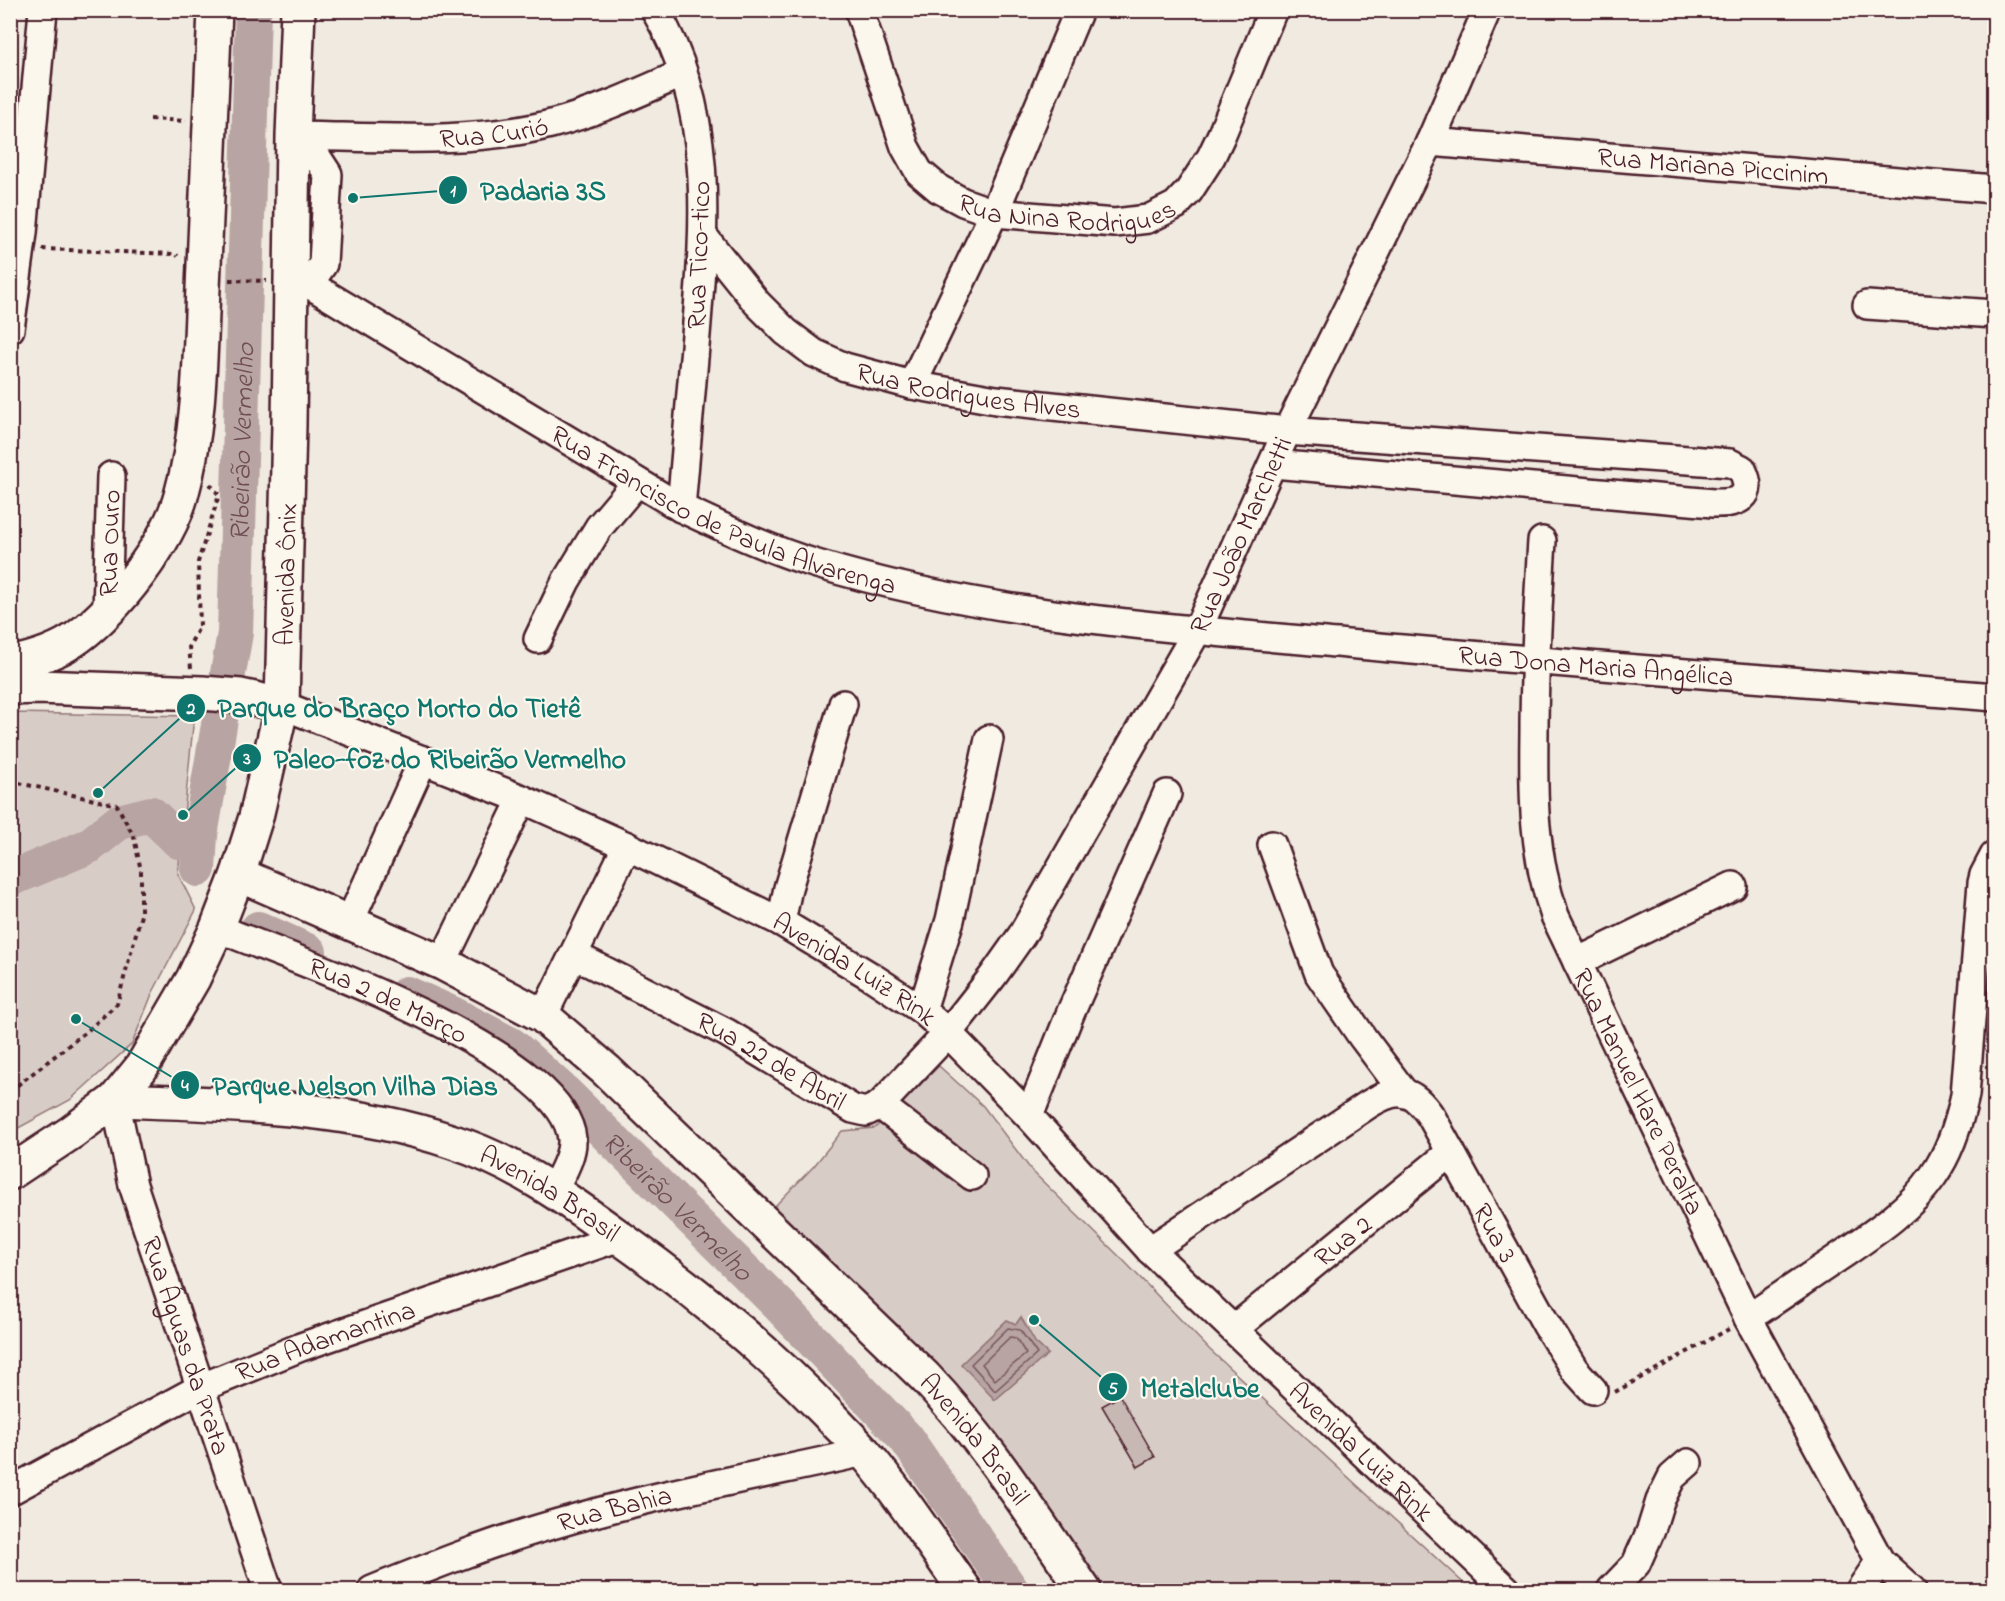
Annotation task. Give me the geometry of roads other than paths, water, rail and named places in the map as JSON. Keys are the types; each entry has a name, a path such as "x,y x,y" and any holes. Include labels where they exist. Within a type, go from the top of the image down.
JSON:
{"main road":[{"path":"10,664 41,656 60,648 77,638 107,612 159,547 171,524 181,496 196,418 211,278 210,123 215,10"},
{"name":"Avenida Ônix","path":"115,1100 141,1068 170,1022 217,928 238,874 256,817 282,705 290,280 298,136 298,10"},
{"name":"Avenida Luiz Rink","path":"10,688 202,693 241,696 282,705"},
{"name":"Avenida Brasil","path":"238,874 442,963 543,1016 607,1071 926,1377 959,1413 990,1454 1084,1590"},
{"path":"10,1173 115,1100"},
{"name":"Avenida Brasil","path":"115,1100 266,1106 328,1112 389,1124 475,1150 554,1190 668,1271 789,1374 865,1452 964,1590"}],"street":[{"path":"10,329 21,249 43,10"},
{"name":"Rua Tico-tico","path":"655,10 669,35 683,73 697,121 700,153 704,237 681,508"},
{"name":"Rua Nina Rodrigues","path":"859,10 905,147 919,172 939,189 963,202 994,213 1125,223 1148,219 1176,205 1189,192 1210,157 1273,10"},
{"path":"1055,10 1066,41"},
{"path":"912,385 994,213 1079,10"},
{"name":"Rua João Marchetti","path":"948,1033 1022,935 1197,631 1287,431 1430,142 1487,10"},
{"name":"Rua Curió","path":"298,136 423,138 495,133 551,124 627,98 683,73"},
{"name":"Rua Mariana Piccinim","path":"1430,142 1995,189"},
{"name":"Rua Rodrigues Alves","path":"704,237 757,303 786,332 814,353 845,367 912,385 996,400 1287,431 1730,463 1742,469 1746,478 1746,490 1744,496 1738,501 1713,503 1273,464"},
{"name":"Rua Francisco de Paula Alvarenga","path":"290,280 681,508 741,537 814,564 926,593 1001,606 1197,631"},
{"path":"1868,305 1995,314"},
{"name":"Rua Ouro","path":"107,612 111,476"},
{"path":"538,639 566,581 599,527 637,482"},
{"name":"Rua Manuel Hare Peralta","path":"1542,541 1534,661 1533,804 1544,885 1554,916 1748,1318 1880,1561 1912,1590"},
{"name":"Rua Dona Maria Angélica","path":"1197,631 1534,661 1995,697"},
{"path":"781,922 788,888 843,704"},
{"name":"Avenida Luiz Rink","path":"282,705 522,799 627,846 781,922 872,977 922,1011 948,1033 1029,1116 1150,1250 1507,1590"},
{"path":"922,1011 951,920 989,739"},
{"path":"350,921 423,760"},
{"path":"1029,1116 1070,1014 1167,794"},
{"path":"442,963 522,799"},
{"name":"Rua 3","path":"1272,845 1319,974 1363,1038 1396,1094 1421,1102 1546,1324 1574,1369 1593,1390"},
{"path":"543,1016 627,846"},
{"path":"1748,1318 1874,1233 1914,1199 1934,1175 1951,1143 1965,1095 1982,883 1984,874 1995,856"},
{"path":"1577,962 1733,886"},
{"name":"Rua 2 de Março","path":"217,928 419,1010 471,1038 542,1088 566,1119 572,1139 569,1158 554,1190"},
{"name":"Rua 22 de Abril","path":"574,955 727,1033 853,1109 866,1112 880,1105 948,1033"},
{"path":"1150,1250 1396,1094"},
{"name":"Rua Águas da Prata","path":"115,1100 133,1185 268,1590"},
{"path":"880,1105 972,1176"},
{"name":"Rua 2","path":"1234,1329 1451,1152"},
{"name":"Rua Adamantina","path":"10,1491 200,1388 301,1347 620,1237"},
{"name":"Rua Bahia","path":"372,1590 473,1550 555,1524 638,1502 865,1452"},
{"path":"1619,1588 1636,1564 1651,1530 1660,1501 1672,1477 1688,1463"},
{"path":"1860,1590 1880,1561"}],"water":[{"path":"1021,1317 1035,1342 1048,1354 995,1400 961,1364 1007,1320 1016,1324"}],"waterway":[{"name":"Ribeirão Vermelho","path":"198,869 200,835 235,633 253,10"},
{"path":"10,879 89,846 119,822 151,814 179,841 200,835"},
{"name":"Ribeirão Vermelho","path":"258,929 309,952"},
{"name":"Ribeirão Vermelho","path":"407,994 452,1014 511,1045 567,1095 780,1306 905,1437 1011,1590"}],"place":[{"name":"Padaria 3S","path":"353,198"},
{"name":"Parque do Braço Morto do Tietê","path":"98,793"},
{"name":"Paleo-foz do Ribeirão Vermelho","path":"183,815"},
{"name":"Parque Nelson Vilha Dias","path":"76,1019"},
{"name":"Metalclube","path":"1034,1320"}]}
